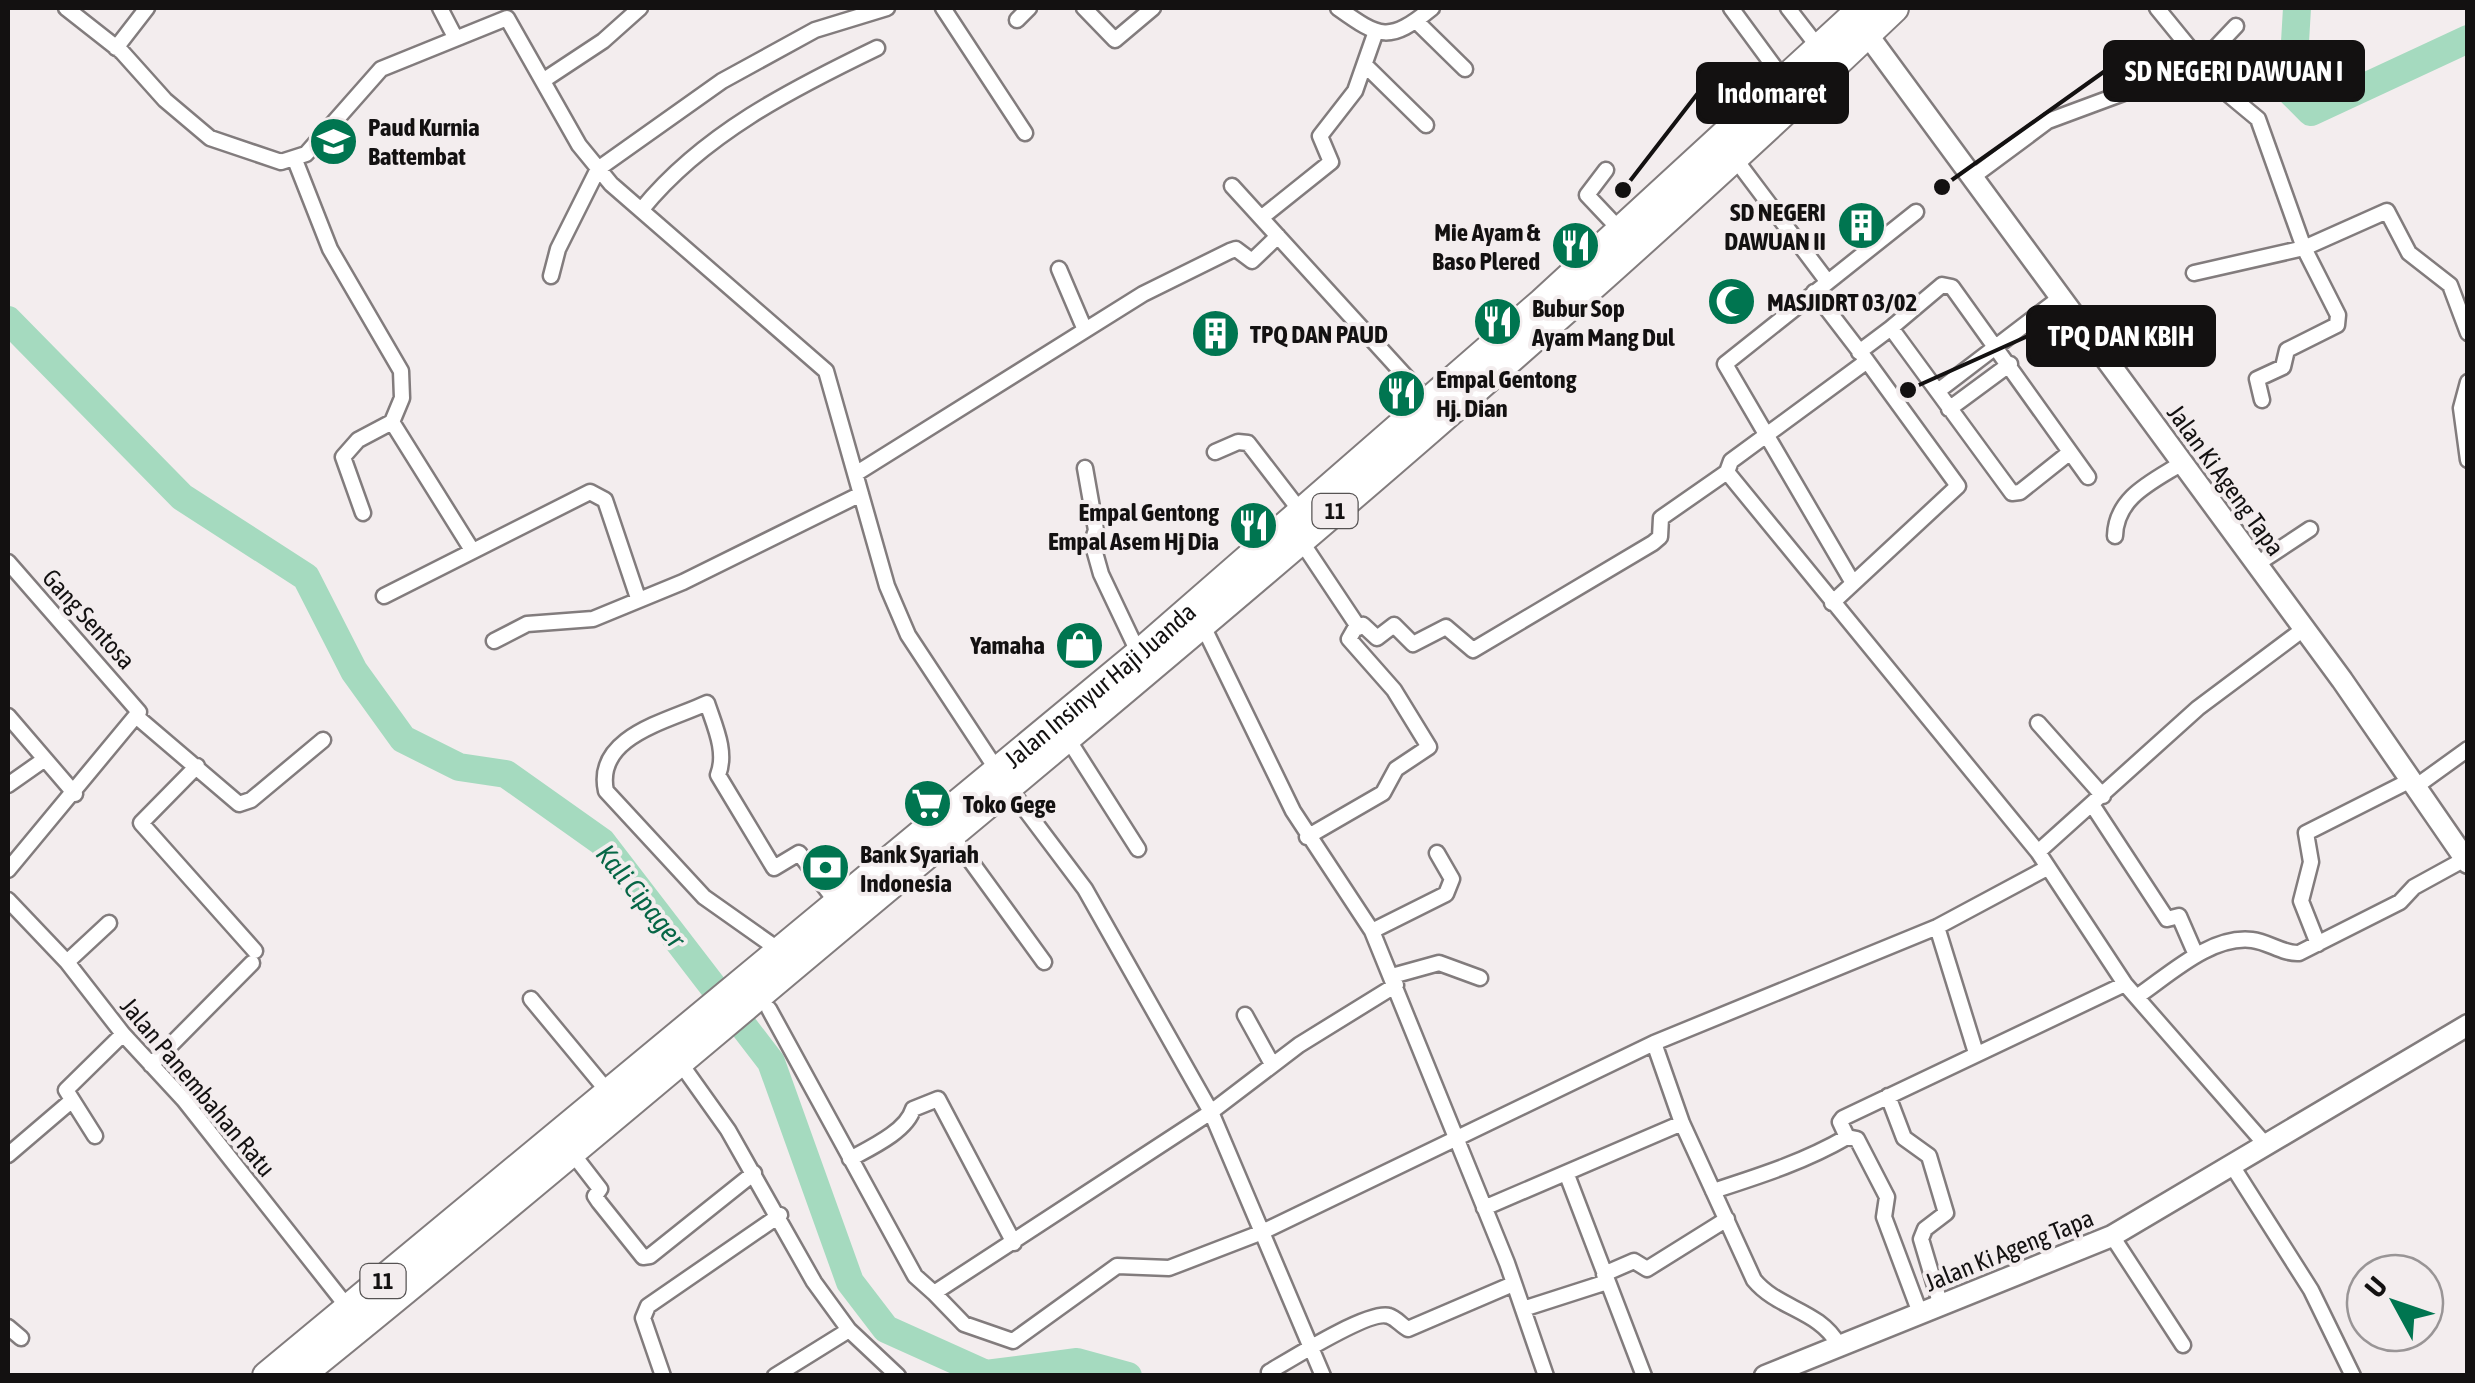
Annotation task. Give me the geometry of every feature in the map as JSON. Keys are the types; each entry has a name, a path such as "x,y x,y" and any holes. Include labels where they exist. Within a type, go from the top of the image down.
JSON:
{"highway":[{"name":"Jalan Insinyur Haji Juanda","path":"1590,273 1620,230 1819,48 1865,20 1894,8"},
{"name":"Jalan Insinyur Haji Juanda","path":"299,1376 504,1194 608,1094 703,1029 764,994 951,834 1003,779 1139,654 1302,527 1590,273 1733,156 1865,20"},
{"name":"Jalan Insinyur Haji Juanda","path":"764,994 779,950 1003,779 1068,739 1202,626 1429,402 1549,310"},
{"name":"Jalan Insinyur Haji Juanda","path":"267,1376 349,1309 504,1194 572,1154 681,1064 703,1029"}],"street":[{"path":"66,8 116,48 210,138 281,162 295,160 316,144 381,69 507,18 580,145 598,169 826,371 887,586 908,635 1003,779 1084,888 1211,1112 1324,1376"},
{"path":"116,48 147,8"},
{"path":"440,8 455,37"},
{"path":"544,80 603,41 640,8"},
{"path":"551,276 558,249 598,169 722,81 816,30 887,8"},
{"path":"943,8 1025,133"},
{"path":"1017,20 1029,8"},
{"path":"1084,8 1115,40 1153,8"},
{"path":"1338,8 1375,34"},
{"path":"1375,34 1416,21 1432,8"},
{"path":"1731,8 1784,80"},
{"path":"1788,8 1819,48"},
{"path":"2157,8 2199,65 2258,119 2304,248 2339,320 2330,331 2284,352 2282,367 2257,380 2262,400"},
{"name":"Jalan Ki Ageng Tapa","path":"1865,20 1980,172 2062,298 2182,463 2263,560 2305,628 2419,782 2466,861"},
{"path":"1416,21 1465,69"},
{"path":"1980,172 2048,120 2199,65 2236,26"},
{"path":"1262,218 1331,162 1320,136 1355,92 1375,34"},
{"path":"642,209 672,176 756,112 877,48"},
{"path":"1364,65 1426,125"},
{"path":"1733,156 1827,280"},
{"path":"295,160 330,249 401,371 402,398 392,422 358,440 343,457 364,513"},
{"path":"1606,170 1587,195 1620,230"},
{"path":"1232,186 1429,402"},
{"path":"2194,273 2304,248 2387,211 2409,252 2450,284 2468,334"},
{"path":"1852,583 1763,434 1726,362 1916,212"},
{"path":"857,473 1192,267 1236,249 1252,261 1278,236"},
{"path":"1058,269 1085,330"},
{"path":"1307,837 1383,794 1396,769 1429,746 1394,690 1349,639 1358,628 1364,625 1377,638 1396,625 1413,644 1446,627 1471,651 1656,541 1662,518 1727,472 1731,461 1947,284 1999,347 2088,477"},
{"path":"1814,292 1929,442 1954,490 1832,603"},
{"path":"1938,391 2062,298"},
{"path":"1891,328 2012,493 2020,492 2069,453"},
{"path":"1949,409 2010,364"},
{"path":"2468,382 2461,408 2468,460"},
{"path":"392,422 472,550"},
{"path":"1215,452 1248,443 1302,527 1358,628"},
{"path":"2115,536 2115,522 2125,502 2182,463"},
{"path":"1085,468 1096,530 1092,542 1101,574 1139,654"},
{"path":"1727,472 2038,852 2125,984 2265,1144"},
{"path":"384,596 472,550 595,494 610,512 627,603"},
{"path":"494,640 527,624 593,619 683,582 862,494"},
{"path":"2263,560 2310,529"},
{"name":"Gang Sentosa","path":"8,562 137,711 239,804 251,800 322,740"},
{"path":"1202,626 1307,837 1372,931 1484,1208 1546,1376"},
{"path":"2038,852 2198,708 2305,628"},
{"path":"779,950 704,897 606,791 603,778 621,742 707,703 720,740 723,764 718,776 774,868 798,853 837,903"},
{"path":"8,870 75,794 137,711"},
{"path":"8,716 75,794"},
{"path":"2038,723 2098,801 2167,919 2179,916 2196,956"},
{"path":"1068,739 1138,849"},
{"path":"2318,944 2301,901 2311,862 2306,832 2419,782 2468,749"},
{"path":"8,785 45,760"},
{"path":"152,1065 254,957 142,823 196,766"},
{"path":"951,834 1044,962"},
{"path":"1372,931 1446,894 1452,879 1437,852"},
{"path":"2138,996 2196,956 2242,940 2294,954 2400,902 2414,887 2466,861"},
{"path":"764,994 916,1276 961,1322 1011,1342 1118,1266 1168,1268 1260,1232 1654,1043 1938,927 2047,868"},
{"name":"Jalan Panembahan Ratu","path":"8,900 67,962 349,1309"},
{"path":"67,962 109,922"},
{"path":"1938,927 1976,1053"},
{"path":"934,1293 1211,1112 1272,1064 1394,981 1439,963 1480,978"},
{"path":"1846,1137 1840,1122 1843,1118 2125,984"},
{"path":"531,998 608,1094"},
{"path":"1245,1015 1272,1064"},
{"name":"Jalan Ki Ageng Tapa","path":"1765,1376 2112,1236 2468,1025"},
{"path":"94,1136 66,1090 123,1034"},
{"path":"1654,1043 1682,1123 1764,1292 1821,1322 1838,1344"},
{"path":"681,1064 780,1215 814,1282 848,1330 895,1375"},
{"path":"1888,1096 1904,1138 1929,1156 1946,1216 1922,1233 1892,1244"},
{"path":"850,1159 886,1138 911,1116 913,1109 938,1099 1014,1244"},
{"path":"8,1155 70,1102"},
{"path":"1484,1208 1567,1176 1682,1123"},
{"path":"1713,1191 1788,1166 1846,1137 1858,1139 1887,1196 1884,1217 1920,1314"},
{"path":"572,1154 600,1189 595,1196 599,1202 643,1257 650,1256 754,1173"},
{"path":"2231,1164 2312,1290 2353,1376"},
{"path":"1567,1176 1644,1376"},
{"path":"664,1376 642,1318 648,1306 780,1215"},
{"path":"1523,1309 1606,1278 1634,1261 1647,1269 1727,1220"},
{"path":"1922,1233 1941,1306"},
{"path":"2112,1236 2183,1345"},
{"path":"1268,1372 1312,1346 1386,1315 1408,1330 1513,1284"},
{"path":"8,1327 20,1338"},
{"path":"776,1376 848,1330"}],"waterway":[{"path":"2297,8 2292,93 2311,112 2468,39"},
{"name":"Kali Cipager","path":"8,320 182,497 306,577 354,671 403,739 459,767 506,774 602,842 771,1062 850,1282 886,1329 986,1374 1077,1362 1128,1376"}],"place":[{"name":"Paud Kurnia Battembat","path":"333,141"},
{"name":"SD NEGERI DAWUAN I","path":"1942,187"},
{"name":"Indomaret","path":"1623,190"},
{"name":"SD NEGERI DAWUAN II","path":"1861,226"},
{"name":"Mie Ayam & Baso Plered","path":"1575,246"},
{"name":"MASJIDRT 03/02","path":"1732,302"},
{"name":"Bubur Sop Ayam Mang Dul","path":"1497,322"},
{"name":"TPQ DAN PAUD","path":"1215,334"},
{"name":"TPQ DAN KBIH","path":"1908,390"},
{"name":"Empal Gentong Hj. Dian","path":"1401,393"},
{"name":"Empal Gentong Empal Asem Hj Dia","path":"1254,526"},
{"name":"Yamaha","path":"1080,645"},
{"name":"Toko Gege","path":"928,804"},
{"name":"Bank Syariah Indonesia","path":"825,868"}]}
